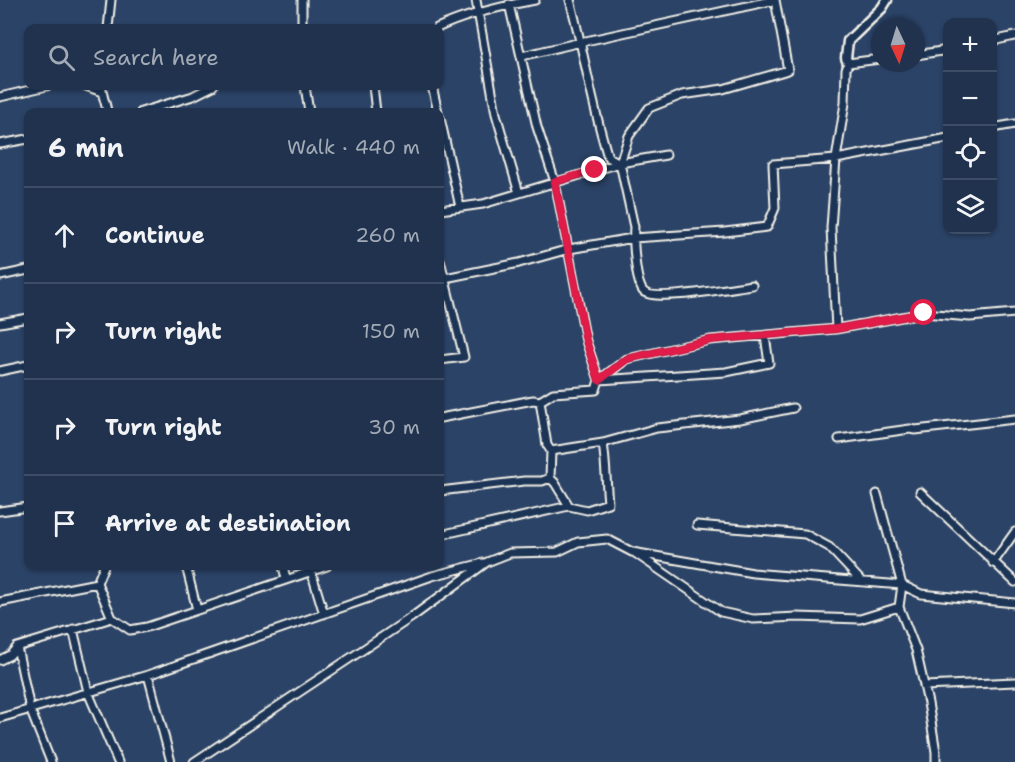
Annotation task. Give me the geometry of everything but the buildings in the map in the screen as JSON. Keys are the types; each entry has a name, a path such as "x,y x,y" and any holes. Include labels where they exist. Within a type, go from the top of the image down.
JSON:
{"street":[{"path":"108,24 111,0"},
{"path":"302,0 302,24"},
{"path":"476,0 496,114 519,194"},
{"path":"444,25 509,4 535,0"},
{"path":"570,0 596,117 608,157 621,163"},
{"path":"522,56 775,0 788,70 723,89 682,94 649,108 629,136 621,163 634,227 633,238 642,291 647,295 665,296 752,285"},
{"path":"836,329 831,228 836,159 845,103 848,41 882,8 887,0"},
{"path":"444,417 478,409 533,400 540,401 553,393 596,390 599,380 586,341 555,182 537,127 509,4"},
{"path":"997,40 1015,36"},
{"path":"925,54 943,51"},
{"path":"848,63 871,60"},
{"path":"0,97 30,90"},
{"path":"102,90 107,108"},
{"path":"154,108 205,90"},
{"path":"306,90 308,108"},
{"path":"374,90 376,108"},
{"path":"433,90 437,108"},
{"path":"997,127 1015,124"},
{"path":"444,136 460,207"},
{"path":"444,360 464,357 444,278 519,263 569,249 633,238 767,227 775,208 772,164 836,159 943,139"},
{"path":"0,144 24,140"},
{"path":"444,209 483,204 621,163 666,155"},
{"path":"0,276 24,271"},
{"path":"599,380 627,359 710,340 836,329 924,313 970,317 1015,313"},
{"path":"0,323 24,319"},
{"path":"599,380 726,372 769,363 765,336"},
{"path":"0,371 24,366"},
{"path":"540,401 547,445 551,451 550,478 569,506"},
{"path":"551,451 603,443 657,428 740,419 794,408"},
{"path":"839,439 910,429 1015,419"},
{"path":"444,534 569,506 587,510 608,503 605,473 607,466 603,443"},
{"path":"444,491 542,481 550,478"},
{"path":"920,492 1015,582"},
{"path":"877,494 902,585 899,607 916,650 936,762"},
{"path":"0,511 24,508"},
{"path":"697,525 805,534 829,547 861,581"},
{"path":"993,562 1015,532"},
{"path":"0,718 148,675 432,576 487,562 510,552 557,552 578,542 607,539 632,552 721,612 753,620 797,617 860,619 899,607"},
{"path":"632,552 753,573 902,585 921,594 1015,603"},
{"path":"194,762 412,617 487,562"},
{"path":"102,570 97,583 112,618 130,630 147,627 314,570"},
{"path":"187,570 197,610"},
{"path":"284,570 286,579"},
{"path":"311,571 324,614"},
{"path":"0,602 97,583"},
{"path":"0,660 9,656 16,647 112,618"},
{"path":"72,629 88,692 118,762"},
{"path":"16,647 30,709 51,762"},
{"path":"148,675 171,762"},
{"path":"924,686 1015,682"}],"route":[{"path":"595,170 555,182 586,341 599,380 627,359 710,340 836,329 924,313"}]}
